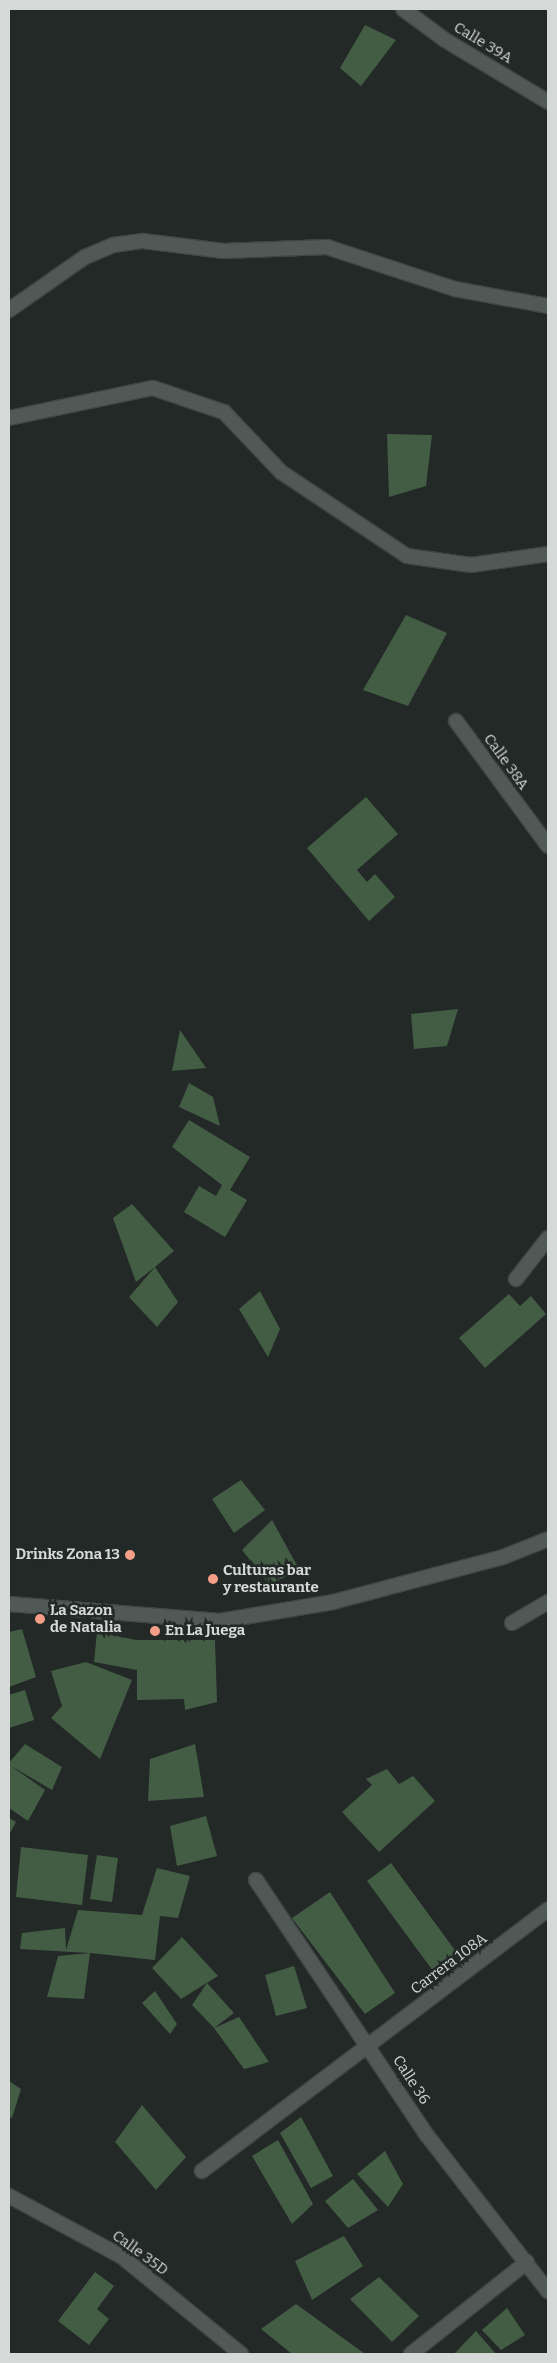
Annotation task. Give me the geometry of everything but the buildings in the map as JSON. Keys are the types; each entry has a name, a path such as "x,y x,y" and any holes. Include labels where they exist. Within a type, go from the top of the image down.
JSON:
{"street":[{"name":"Calle 39A","path":"403,9 445,40 548,102"},
{"path":"9,310 85,257 113,245 143,241 223,252 327,247 455,289 548,306"},
{"path":"9,418 154,388 224,412 280,472 406,556 472,565 548,554"},
{"name":"Calle 38A","path":"456,721 548,846"},
{"path":"516,1279 548,1238"},
{"path":"9,1604 220,1622 333,1602 503,1557 548,1539"},
{"path":"512,1623 548,1602"},
{"name":"Calle 36","path":"256,1880 426,2134 548,2291"},
{"name":"Carrera 108A","path":"202,2171 548,1909"},
{"name":"Calle 35D","path":"9,2196 121,2256 241,2354"},
{"path":"411,2354 527,2262"}],"place":[{"name":"Drinks Zona 13","path":"130,1555"},
{"name":"Culturas bar y restaurante","path":"213,1579"},
{"name":"La Sazon de Natalia","path":"40,1619"},
{"name":"En La Juega","path":"155,1631"}]}
